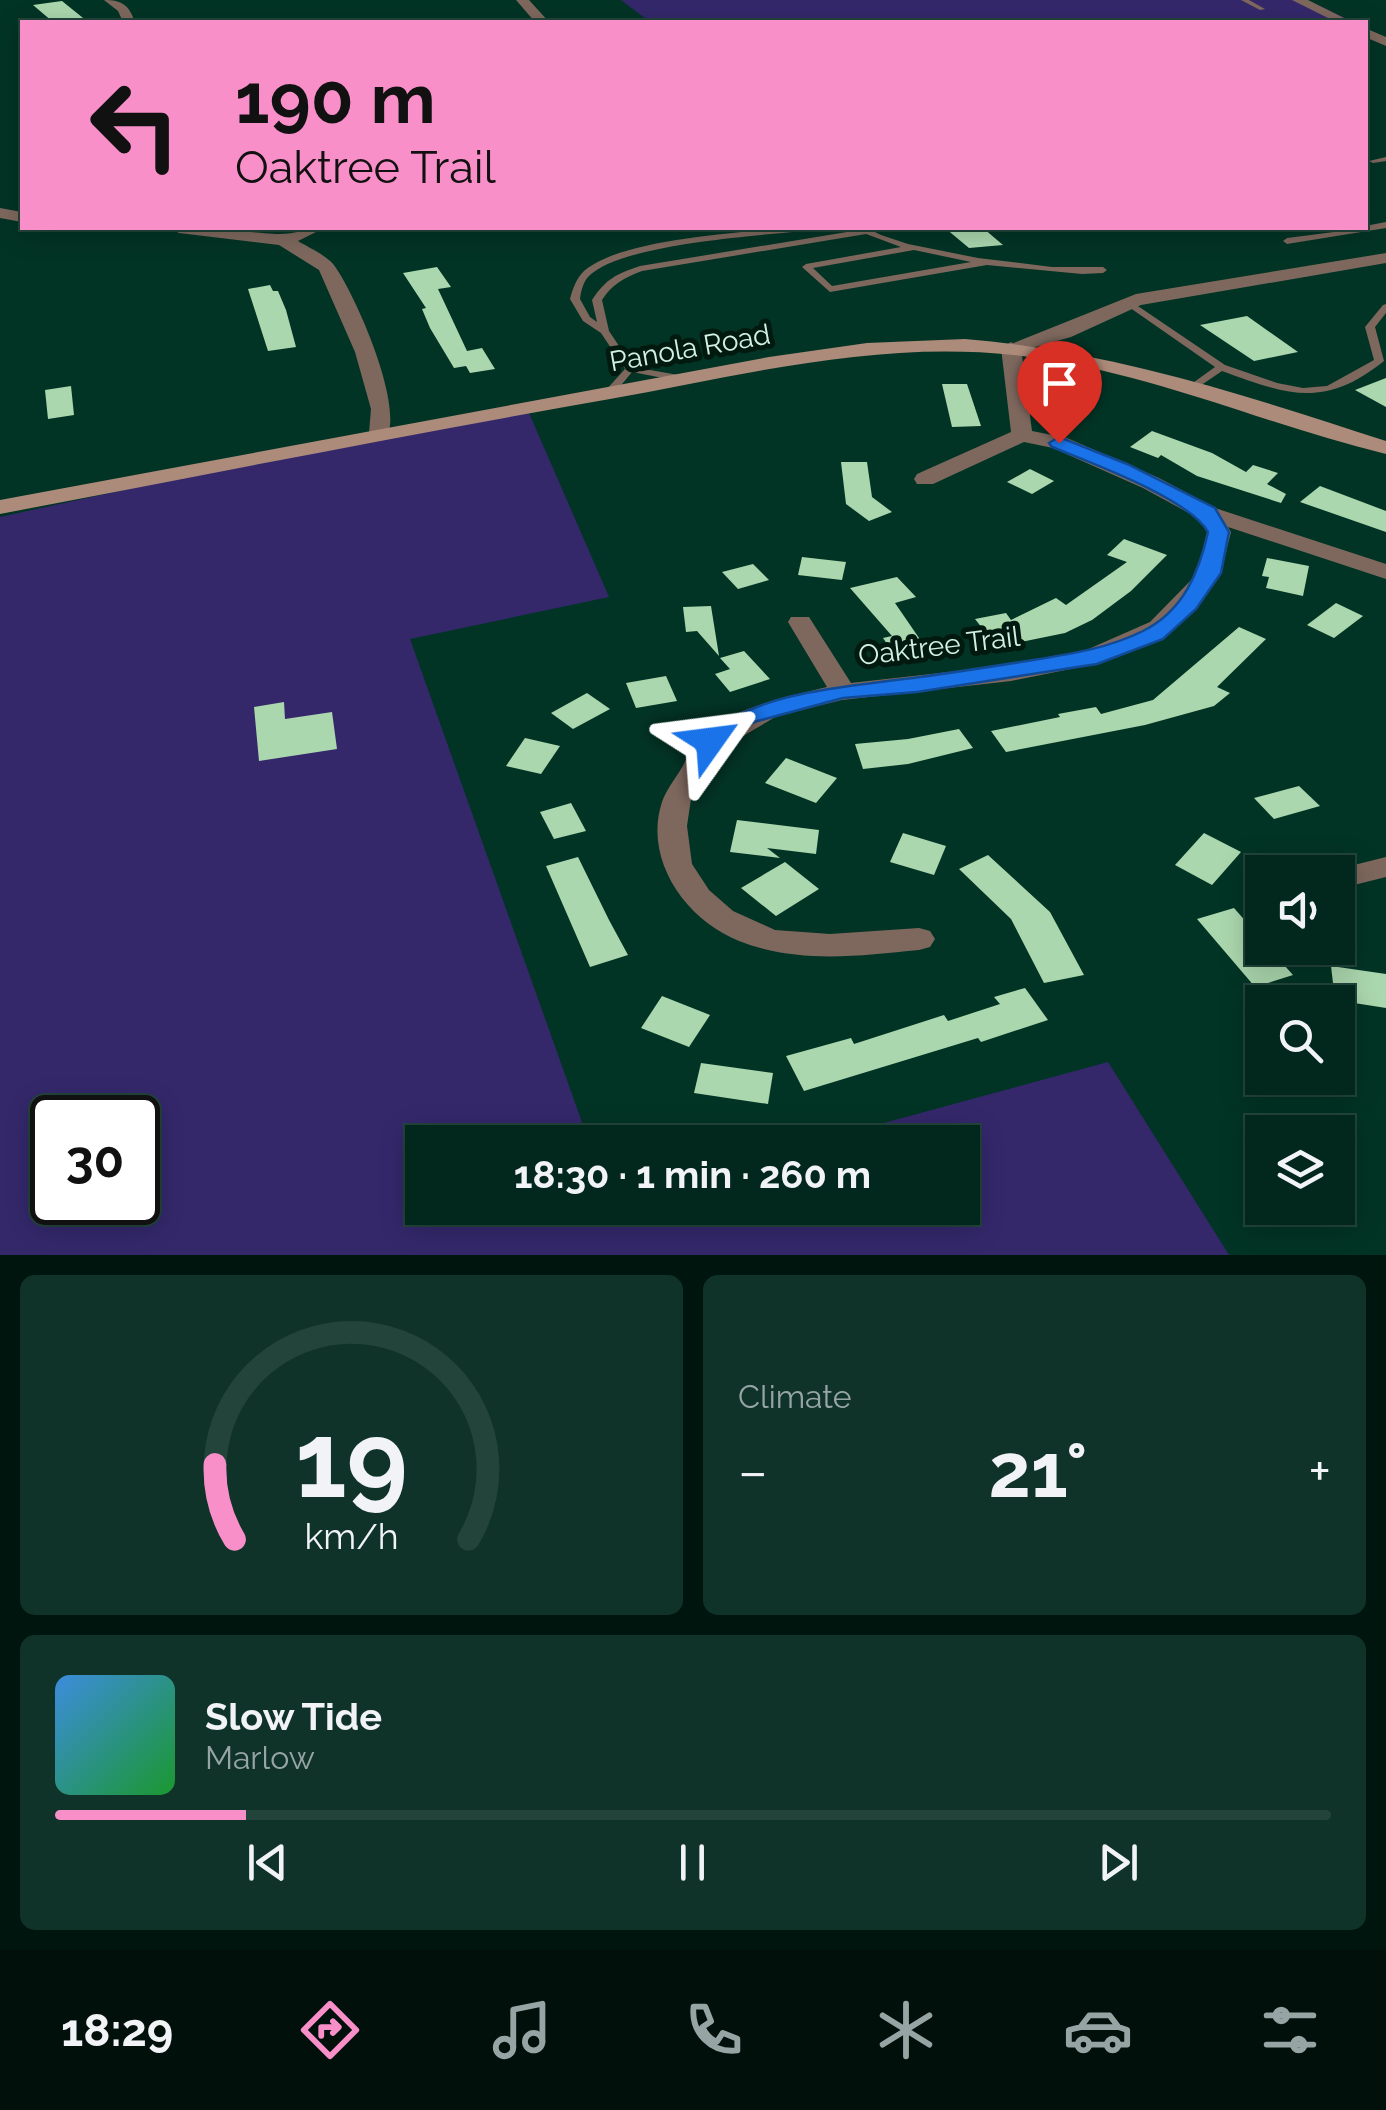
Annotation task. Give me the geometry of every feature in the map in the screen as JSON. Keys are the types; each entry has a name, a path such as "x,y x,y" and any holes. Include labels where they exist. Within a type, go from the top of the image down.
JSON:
{"main road":[{"name":"Panola Road","path":"0,507 380,433 826,354 907,347 1011,348 1068,358 1194,387 1386,448"}],"street":[{"path":"110,0 123,9 128,20"},
{"path":"522,0 540,20"},
{"path":"1298,0 1342,20"},
{"path":"196,230 284,240 327,267 365,352 381,409 380,433"},
{"path":"284,240 311,230"},
{"path":"1022,435 1011,348 1064,333 1129,302 1386,258"},
{"path":"1064,333 1060,348 1068,358"},
{"path":"926,479 1022,435 1059,443 1120,468 1208,512 1386,572"},
{"name":"Oaktree Trail","path":"920,939 822,947 775,942 734,929 686,885 675,858 670,826 682,784 710,741 746,717 843,691 917,685 1097,657 1154,634 1188,604 1210,573 1218,532 1208,512"},
{"path":"800,622 843,691"},
{"path":"1355,874 1386,867"}],"lane":[{"path":"1244,0 1262,9"},
{"path":"1373,161 1386,159"},
{"path":"604,331 586,319 575,299 578,281 596,266 657,249 789,230"},
{"path":"686,380 630,369 604,331 597,300 604,287 620,276 669,262 863,230 917,246 1062,273 1103,270"},
{"path":"1287,241 1355,230"},
{"path":"917,246 806,266 830,289 992,261"},
{"path":"657,249 669,262"},
{"path":"1129,302 1221,367 1262,382 1298,389 1328,389 1379,361 1370,326 1386,307"},
{"path":"1194,387 1221,367"},
{"path":"609,393 630,369"}],"shaded area":[{"path":"621,0 1307,0 1350,20 647,20"},
{"path":"529,413 609,597 410,639 583,1125 405,1125 405,1225 980,1225 980,1125 876,1125 1108,1062 1229,1255 0,1255 0,517 390,432"}],"building":[{"path":"62,1 86,20 51,20 33,5"},
{"path":"947,230 985,230 1003,245 969,248"},
{"path":"437,267 451,287 438,289 467,351 482,348 495,369 470,373 466,366 454,368 430,328 422,309 426,308 403,273"},
{"path":"270,285 278,291 286,310 296,347 268,351 248,289"},
{"path":"1247,316 1298,352 1254,361 1200,325"},
{"path":"1386,378 1386,407 1355,390"},
{"path":"942,384 967,384 981,426 952,427"},
{"path":"71,386 74,415 48,419 45,390"},
{"path":"1152,431 1212,453 1246,472 1253,465 1278,473 1267,484 1286,494 1281,503 1197,476 1161,455 1158,458 1130,447"},
{"path":"841,462 867,462 872,497 892,512 869,521 846,504"},
{"path":"1030,469 1054,481 1032,494 1007,482"},
{"path":"1320,486 1386,511 1386,532 1300,502"},
{"path":"1124,539 1167,555 1131,591 1092,620 1065,633 997,647 975,619 1006,613 1011,620 1056,598 1066,605 1127,562 1107,555"},
{"path":"802,557 846,562 842,580 798,575"},
{"path":"1267,558 1309,566 1303,596 1266,588 1269,577 1262,576"},
{"path":"753,564 769,580 738,589 722,572"},
{"path":"897,577 916,597 895,603 930,654 898,660 883,638 892,636 850,588"},
{"path":"1336,603 1363,616 1334,638 1307,625"},
{"path":"711,606 719,656 697,631 686,632 683,607"},
{"path":"1239,627 1266,639 1217,687 1230,693 1214,706 1145,725 1006,752 991,731 1060,717 1058,714 1096,707 1101,714 1153,700"},
{"path":"744,651 770,679 730,692 715,674 730,669 720,658"},
{"path":"666,676 677,701 636,708 626,683"},
{"path":"587,693 610,709 573,729 551,713"},
{"path":"284,702 285,719 332,712 337,749 259,761 254,707"},
{"path":"959,729 973,748 908,764 863,769 855,744 908,739"},
{"path":"525,738 560,746 541,774 506,766"},
{"path":"786,758 837,778 816,803 765,783"},
{"path":"1299,786 1320,806 1274,819 1254,798"},
{"path":"571,803 586,831 554,839 540,812"},
{"path":"737,820 819,830 816,854 767,848 780,858 730,852"},
{"path":"903,833 946,846 934,875 890,862"},
{"path":"1204,833 1241,852 1212,885 1175,865"},
{"path":"988,855 1050,912 1084,975 1044,983 1011,919 959,869"},
{"path":"578,857 628,955 590,967 546,866"},
{"path":"785,862 819,889 776,916 741,888"},
{"path":"1234,908 1245,921 1245,965 1284,965 1293,975 1253,985 1197,919"},
{"path":"1331,966 1386,974 1386,1008 1355,1003 1355,985 1333,985"},
{"path":"1025,988 1048,1020 981,1042 978,1038 804,1091 786,1056 851,1038 854,1044 944,1015 948,1021 1000,1004 994,997"},
{"path":"662,996 710,1015 689,1047 641,1028"},
{"path":"701,1063 773,1073 768,1104 694,1093"}],"route":[{"path":"710,741 746,717 843,691 917,685 1097,657 1154,634 1188,604 1210,573 1218,532 1208,512 1059,443"}]}
